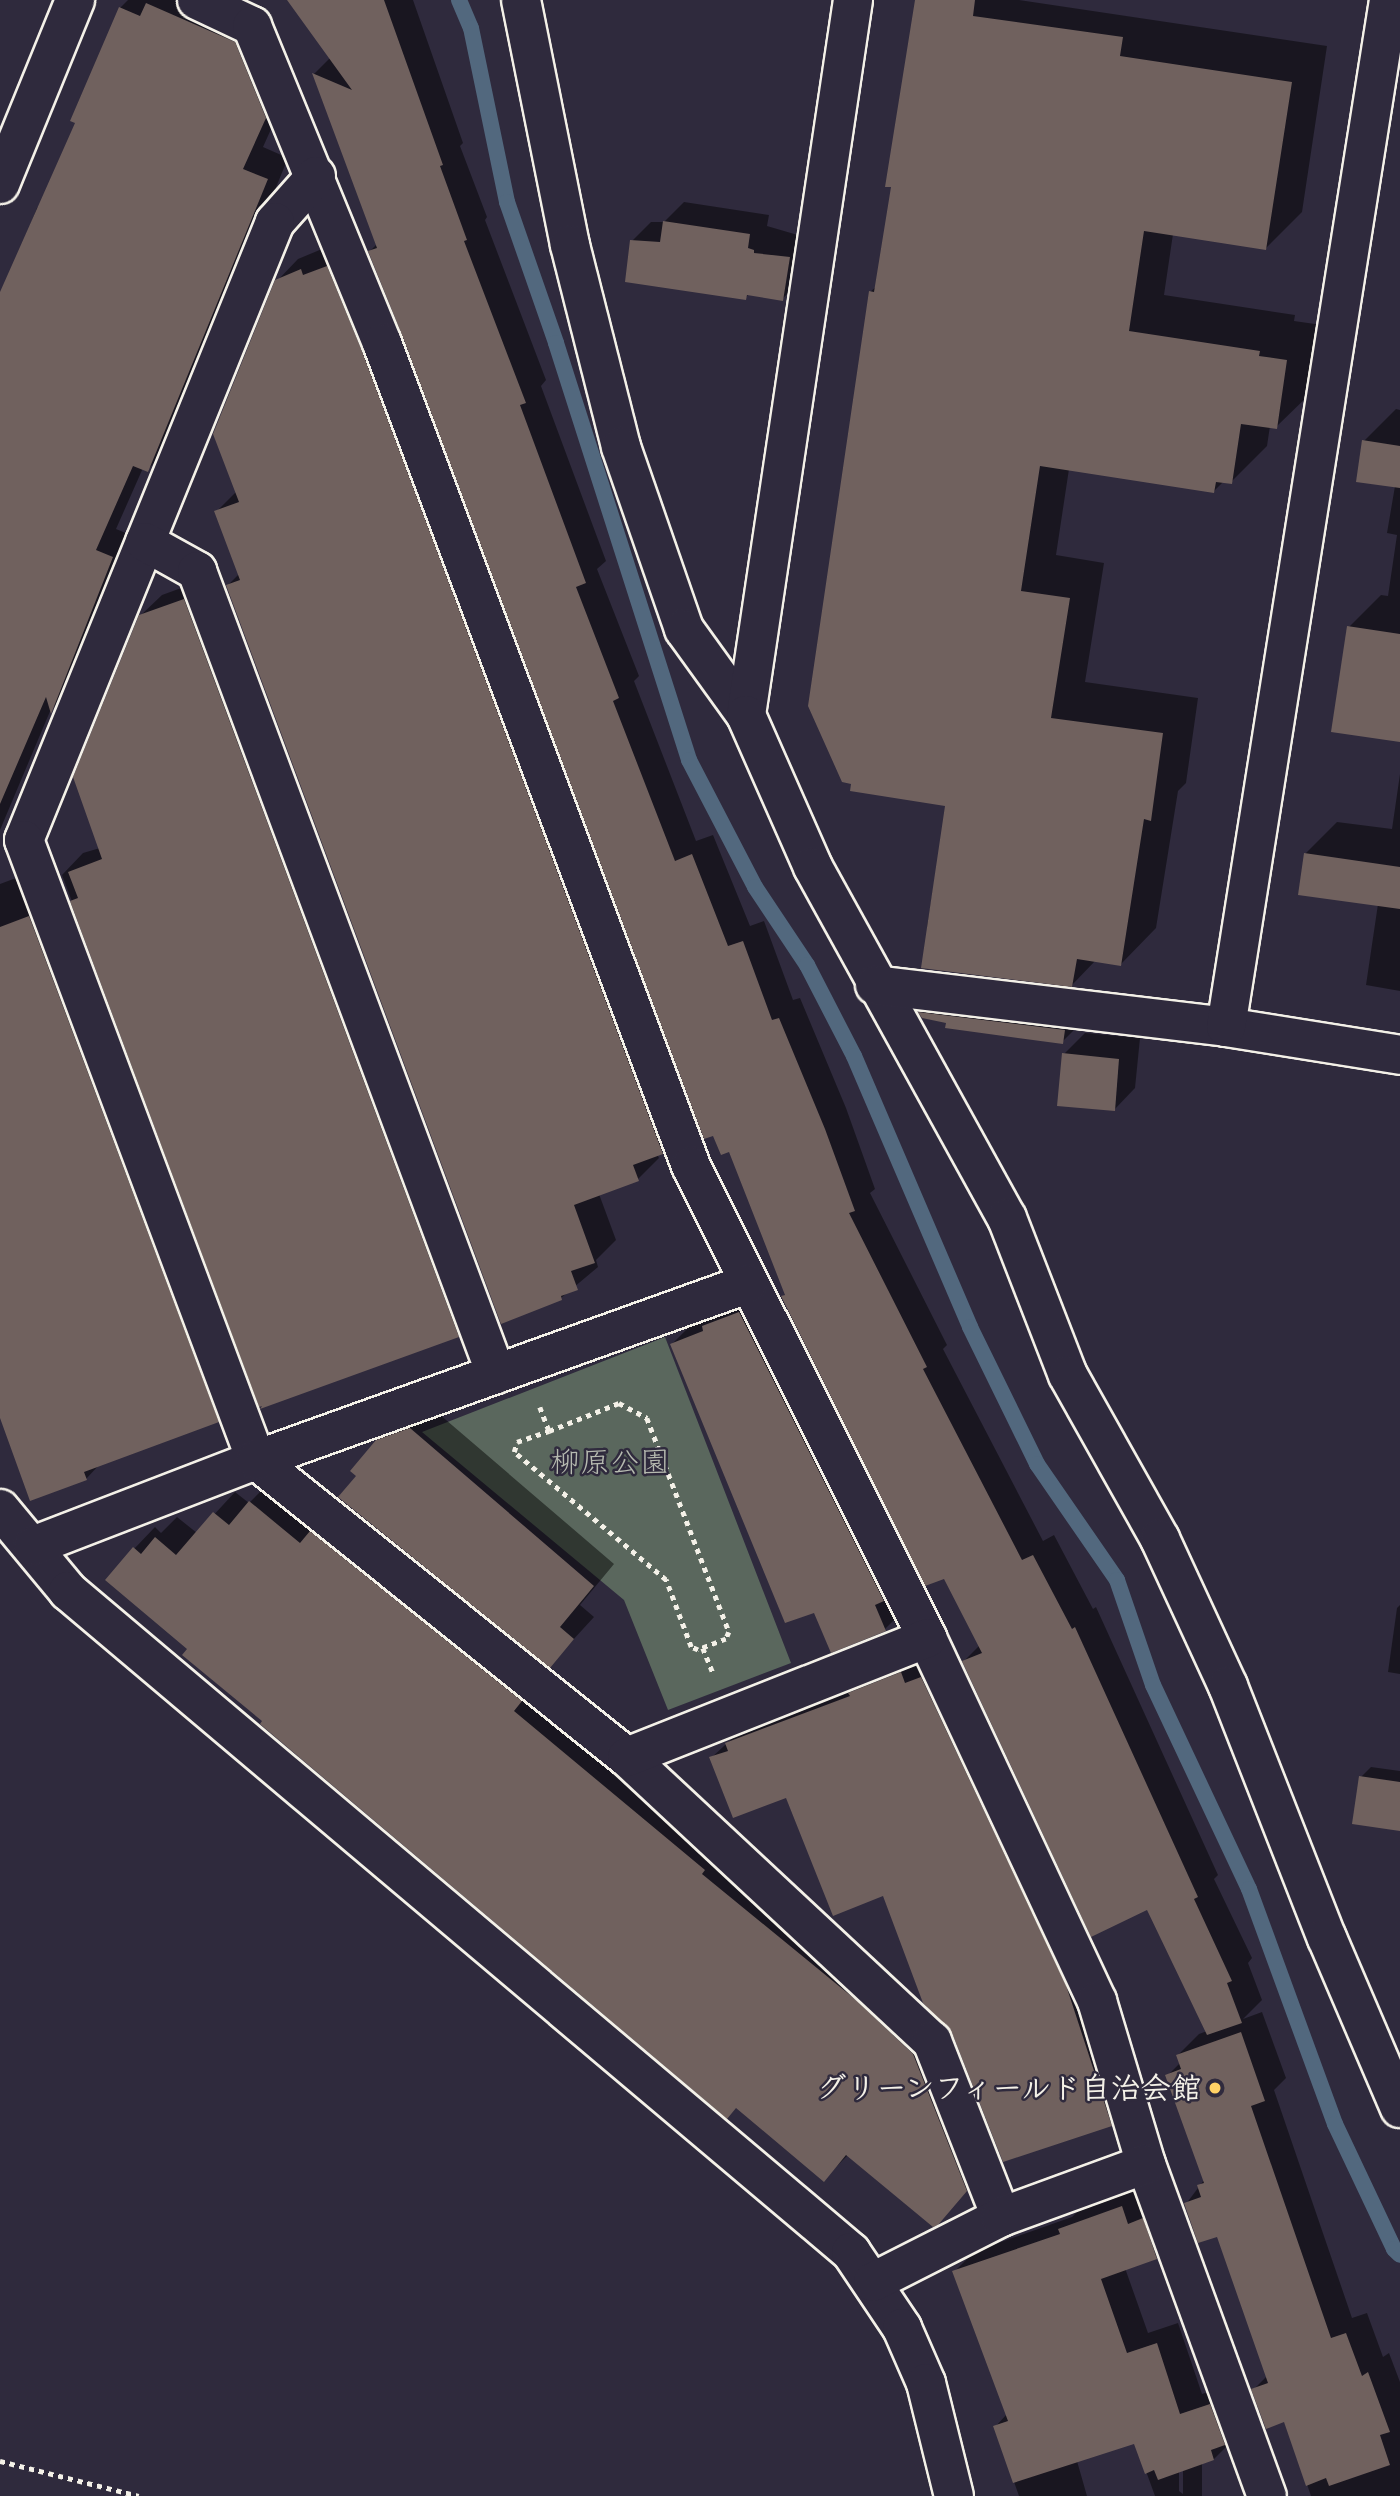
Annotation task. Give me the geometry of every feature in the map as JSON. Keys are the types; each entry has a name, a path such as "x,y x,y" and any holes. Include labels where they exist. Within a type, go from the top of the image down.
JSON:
{"street":[{"path":"0,184 75,0"},
{"path":"197,0 252,26 383,343 691,1166 747,1284 927,1638 1097,2001 1146,2164 1267,2496"},
{"path":"521,0 570,245 621,447 684,629 746,715 813,867 875,985 1007,1218 1068,1374 1166,1551 1228,1686 1327,1938 1400,2108"},
{"path":"746,715 853,0"},
{"path":"1226,1027 1389,0"},
{"path":"316,176 275,222 24,840 256,1461 626,1757 932,2041 1001,2217"},
{"path":"145,542 197,571 510,1369"},
{"path":"875,985 1226,1027 1400,1055"},
{"path":"33,1546 256,1461 747,1284"},
{"path":"0,1509 68,1591 851,2252 902,2328 926,2383 954,2496"},
{"path":"626,1757 927,1638"},
{"path":"873,2282 1001,2217 1146,2164"}],"path":[{"path":"510,1369 549,1431"},
{"path":"619,1403 648,1418 729,1632 726,1639 698,1650 691,1647 666,1580 514,1452 517,1442 549,1431 619,1403"},
{"path":"0,2461 139,2496"}],"green space":[{"name":"柳原公園","path":"665,1337 791,1663 668,1710 624,1600 422,1432"}],"building":[{"path":"287,0 384,0 443,165 440,166 467,240 464,241 526,403 520,405 586,583 576,587 619,698 613,701 675,861 692,854 728,946 743,941 772,1020 779,1018 825,1129 855,1211 849,1213 927,1367 923,1369 1022,1560 1033,1555 1072,1629 1075,1627 1198,1897 1194,1899 1232,1981 1227,1983 1242,2023 1207,2035 1147,1910 1091,1937 962,1661 982,1653 944,1579 925,1586 781,1296 785,1295 729,1152 721,1155 713,1136 704,1139 368,251 377,248 312,73 352,90"},
{"path":"915,0 975,0 973,16 1123,37 1120,56 1292,82 1266,250 1144,231 1129,331 1260,351 1259,356 1287,360 1277,429 1241,424 1232,484 1216,482 1214,493 1040,466 1021,591 1070,598 1051,718 1163,733 1151,821 1144,819 1121,966 1077,959 1072,987 921,968 945,806 850,791 851,784 842,782 808,706 869,291 874,292 891,187 885,187"},
{"path":"146,3 235,42 266,118 243,169 268,179 148,472 133,466 96,550 113,557 51,714 46,697 0,804 0,292 75,123 70,121 119,7 140,16"},
{"path":"663,221 750,234 748,248 754,250 754,253 790,257 783,301 747,295 746,300 625,282 630,240 660,242"},
{"path":"327,266 362,351 663,1154 633,1165 639,1181 574,1205 595,1263 571,1271 578,1290 561,1296 562,1300 501,1324 226,585 240,580 214,511 239,502 213,434 275,280 301,269 303,275"},
{"path":"1362,440 1400,446 1400,488 1356,482"},
{"path":"184,599 459,1337 260,1409 262,1406 259,1407 70,901 78,898 68,872 102,859 73,777 139,615"},
{"path":"1347,626 1400,634 1400,742 1331,732"},
{"path":"1304,853 1400,867 1400,909 1298,895"},
{"path":"29,916 219,1422 84,1472 87,1480 30,1501 0,1418 0,927"},
{"path":"918,1012 1065,1030 1063,1044 945,1028 946,1023 922,1018"},
{"path":"1062,1053 1119,1059 1115,1111 1057,1106"},
{"path":"739,1312 884,1601 875,1605 886,1631 831,1653 814,1613 785,1623 670,1344 703,1331 702,1326"},
{"path":"410,1428 594,1586 560,1627 574,1639 550,1668 338,1497 356,1476 350,1471 376,1440"},
{"path":"249,1501 300,1543 310,1531 522,1701 514,1711 705,1870 702,1874 856,2000 913,2054 967,2191 938,2225 933,2227 846,2155 824,2182 736,2108 727,2119 260,1724 262,1721 182,1655 187,1649 105,1580 133,1547 141,1554 155,1537 176,1555 213,1512 229,1525"},
{"path":"901,1672 905,1683 921,1677 1066,1985 1112,2126 1003,2162 952,2033 923,2003 883,1896 833,1916 786,1798 733,1818 709,1757 728,1751 725,1743 850,1696 848,1693"},
{"path":"1359,1776 1400,1782 1400,1831 1352,1824"},
{"path":"1241,2032 1265,2101 1251,2106 1331,2338 1346,2333 1362,2376 1368,2372 1390,2432 1380,2435 1390,2465 1329,2486 1326,2478 1306,2486 1284,2422 1266,2429 1251,2389 1268,2383 1217,2237 1198,2243 1184,2203 1201,2197 1197,2185 1204,2183 1165,2075 1181,2069 1176,2055"},
{"path":"1122,2206 1128,2224 1143,2218 1157,2259 1101,2279 1127,2353 1157,2343 1180,2414 1210,2404 1225,2445 1211,2450 1214,2460 1158,2480 1154,2470 1145,2474 1134,2444 1013,2483 993,2426 1008,2421 952,2271 1060,2234 1058,2229"}],"waterway":[{"path":"459,0 471,28 507,202 556,343 689,760 755,887 807,965 854,1056 970,1327 1037,1464 1117,1580 1153,1685 1249,1889 1335,2124 1394,2249 1400,2255"}],"place":[{"name":"グリーンフィールド自治会館","path":"1215,2088"}]}
